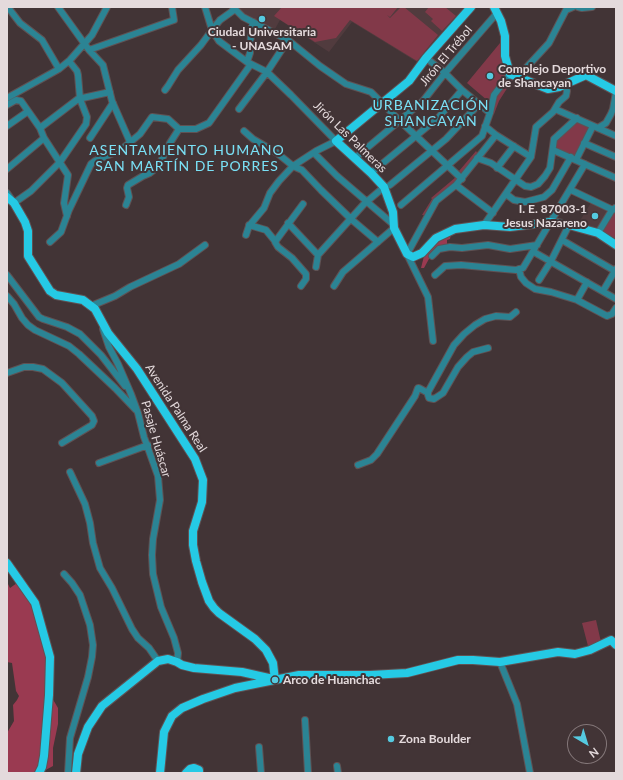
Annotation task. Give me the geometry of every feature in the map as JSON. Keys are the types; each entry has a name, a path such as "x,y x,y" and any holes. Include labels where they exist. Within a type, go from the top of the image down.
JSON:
{"main road":[{"path":"336,141 409,81 426,58 471,7"},
{"path":"495,10 501,20 505,36 505,56 510,74 548,89 586,75 616,92"},
{"name":"Jirón Las Palmeras","path":"336,141 387,186 393,212 394,226 407,254"},
{"path":"7,198 14,204 25,222 28,231 28,256 50,291 56,295 83,300 91,306"},
{"path":"407,254 414,257 422,253 436,238 454,228 484,226 510,227 550,222 569,225 598,233 616,245"},
{"name":"Avenida Palma Real","path":"91,306 95,309 108,333 137,369 195,459 203,480 202,502 193,531 193,545 202,582 209,601 219,613 256,638 266,650 273,664 275,680"},
{"path":"7,564 35,603 50,656 49,695 44,756 42,768 39,773"},
{"path":"160,773 164,732 172,716 182,708 203,698 235,688 299,675 370,675 407,673 458,660 500,662 558,652 575,654 590,650 611,640 616,645"},
{"path":"76,773 78,754 88,727 102,706 158,661 168,660 194,668 255,674 275,680"},
{"path":"254,684 257,678 255,674"},
{"path":"186,773 190,769 194,768 199,770 199,773"}],"street":[{"path":"58,7 85,42 89,50 103,64 113,103 130,142"},
{"path":"7,98 59,69 69,61 92,35 107,7"},
{"path":"89,50 174,20 172,7"},
{"name":"Jirón Las Palmeras","path":"205,7 212,30 219,41 249,63 267,72 336,141"},
{"path":"526,68 549,43 566,10 573,7"},
{"path":"578,7 592,7"},
{"path":"165,90 178,70 201,45 220,20 234,8 242,17 288,40 325,70 346,84 371,92 416,137 462,179"},
{"path":"10,10 20,23 42,40 59,69"},
{"name":"Jirón El Trébol","path":"355,158 423,101 495,10"},
{"path":"50,242 61,232 91,164 95,160 122,149 140,134 152,117 168,119 179,129 196,129 209,123 249,63 253,22"},
{"path":"239,109 267,72 288,40"},
{"path":"426,58 490,113"},
{"path":"7,193 14,204 31,191 60,162 87,120 80,99 77,71 69,61"},
{"path":"401,205 482,136 490,113 494,95 510,74"},
{"path":"484,226 531,157 536,127 555,109 567,93 565,84"},
{"path":"371,173 439,117 462,90"},
{"path":"40,128 72,103 80,99 110,92"},
{"path":"506,194 514,200 525,202 544,197 552,190 595,127 606,123 613,114 616,92"},
{"path":"7,105 16,100 21,102 40,128 44,138 68,175 64,203 67,216"},
{"path":"90,138 113,103"},
{"path":"316,267 318,255 367,202 432,152 479,104"},
{"path":"555,109 616,136"},
{"path":"7,126 27,112"},
{"path":"477,158 491,164 525,186 531,187 538,184 550,168 554,140 577,118"},
{"path":"485,126 496,135 531,157"},
{"path":"126,205 129,197 127,188 128,185 155,170 179,129"},
{"path":"244,131 253,139 277,153 293,166 302,170 351,219 378,242"},
{"path":"407,254 436,201 456,186 496,135"},
{"path":"7,169 44,138"},
{"path":"246,235 250,225 264,208 270,193 293,166 336,141"},
{"path":"584,142 616,157"},
{"path":"497,168 514,146"},
{"path":"553,150 616,178"},
{"path":"314,153 337,176 394,226 343,272 334,286"},
{"path":"435,275 445,266 461,265 516,270 523,268 571,190 585,164"},
{"path":"456,186 493,213"},
{"path":"571,190 614,209 598,233"},
{"path":"275,241 303,204"},
{"path":"288,223 318,255"},
{"path":"250,225 266,230 275,241 275,244 292,258 306,274 306,279 301,286"},
{"path":"539,280 551,261 569,225"},
{"path":"562,240 615,270 603,291"},
{"path":"91,306 115,296 130,287 179,264 205,245"},
{"path":"432,256 439,249 450,247 462,248 488,245 510,249 537,245"},
{"path":"534,252 616,299"},
{"name":"Jirón Las Palmeras","path":"407,254 428,297 433,341"},
{"path":"519,269 521,277 526,283 535,289 577,300 607,316 610,316 615,309"},
{"path":"7,275 38,317 67,327 80,334 101,355 131,394"},
{"path":"577,300 586,282"},
{"path":"7,296 28,325 35,330 69,346 79,354 138,413"},
{"path":"428,393 454,345 470,329 480,321 489,317 510,317 516,312"},
{"name":"Pasaje Huáscar","path":"101,320 109,347 118,364 138,413 144,437 158,476 160,500 153,539 153,574 161,607 174,638 178,652 177,662"},
{"path":"358,465 371,460 377,454 415,396 418,388 428,393 428,397 431,399 438,398 443,394 464,359 473,352 488,348"},
{"path":"8,375 15,369 24,367 44,369 62,383 92,416 94,421 92,425 62,443"},
{"path":"100,463 148,445"},
{"path":"70,472 85,504 100,568 115,593 132,629 138,638 149,648 158,661"},
{"path":"64,574 80,595 90,625 93,645 88,677 70,738 68,773"},
{"path":"500,662 518,704 530,773"},
{"path":"305,720 308,773"},
{"path":"259,747 261,773"}],"shaded area":[{"path":"234,7 465,7 417,62 352,22 329,52 280,20 275,29 242,15"},
{"path":"282,7 398,7 390,17 387,15 390,18 401,7 404,7 438,35 417,61 350,20 336,38 315,42 274,16"},
{"path":"429,7 445,7 456,16 442,31 431,21 433,19 425,12"},
{"path":"500,43 502,62 507,73 491,101 488,101 467,83"},
{"path":"511,78 513,79 499,101 494,114 492,114 496,98"},
{"path":"576,121 591,128 575,157 554,149 555,141"},
{"path":"476,151 478,154 461,173 459,171"},
{"path":"456,177 457,179 435,199 424,215 422,215 432,199 431,198"},
{"path":"592,201 609,209 598,230 578,224"},
{"path":"616,211 616,239 602,232"},
{"path":"451,234 450,239 447,240 447,244 438,246 430,253 430,257 424,268 421,268 424,256 440,239"},
{"path":"7,582 10,588 17,583 33,606 41,626 51,696 58,708 58,724 53,748 53,766 40,773 7,773 7,733 14,721 13,705 19,696 16,691 12,663 7,662"},
{"path":"596,620 601,642 588,646 582,623"}],"place":[{"name":"Ciudad Universitaria - UNASAM","path":"262,19"},
{"name":"Complejo Deportivo de Shancayan","path":"490,76"},
{"name":"I. E. 87003-1 Jesus Nazareno","path":"595,216"},
{"name":"Arco de Huanchac","path":"275,680"},
{"name":"Zona Boulder","path":"391,739"}],"district":[{"name":"URBANIZACIÓN SHANCAYAN","path":"431,114"},
{"name":"ASENTAMIENTO HUMANO SAN MARTÍN DE PORRES","path":"187,158"}]}
